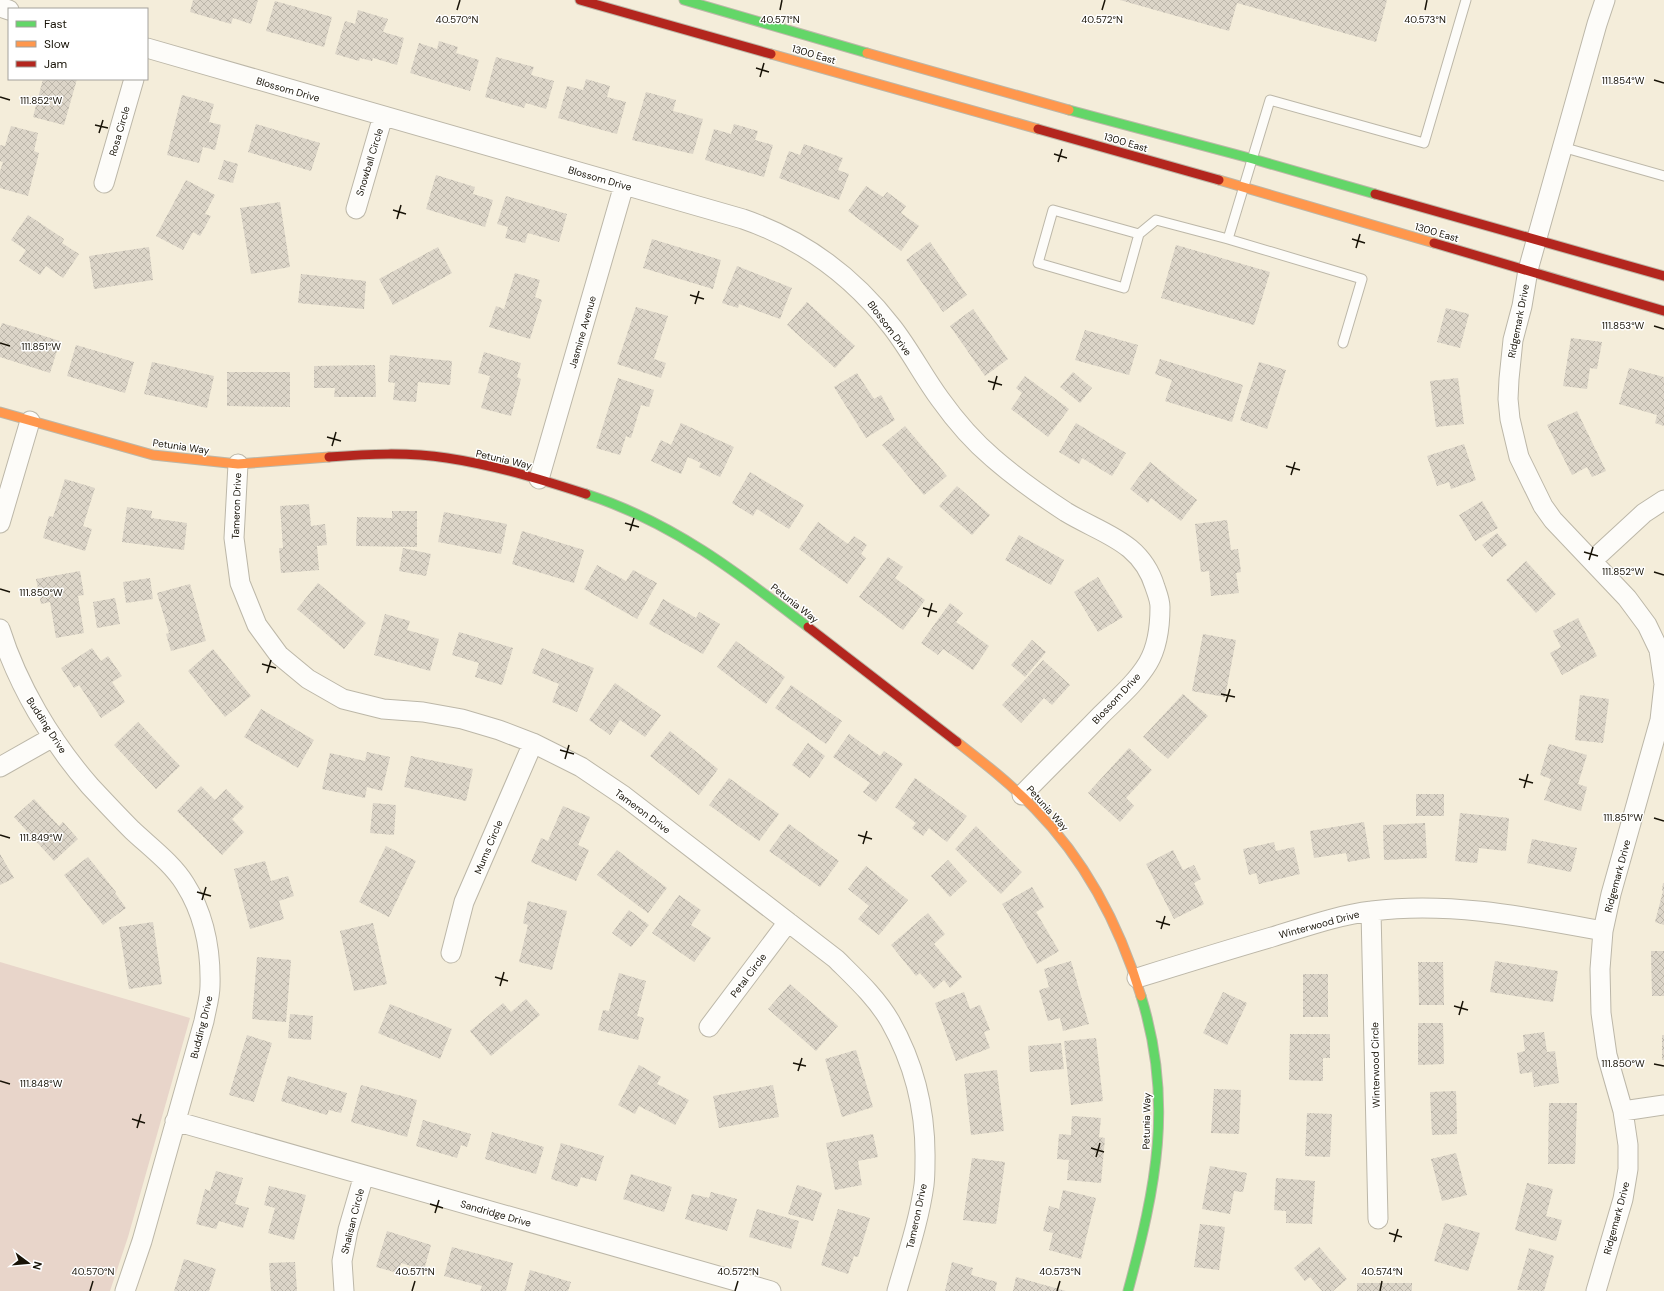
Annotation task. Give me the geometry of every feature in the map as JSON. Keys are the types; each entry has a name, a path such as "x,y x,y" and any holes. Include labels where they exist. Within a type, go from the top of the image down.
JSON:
{"main road":[{"name":"1300 East","path":"580,0 1244,187 1664,311"},
{"name":"1300 East","path":"684,0 1030,100 1253,159 1664,276"},
{"name":"Petunia Way","path":"0,412 153,454 238,464 352,455 400,454 447,458 539,479 592,496 637,513 678,534 715,557 750,582 997,773 1022,795 1050,824 1075,857 1098,893 1137,978 1149,1027 1158,1080 1159,1133 1154,1178 1144,1234 1128,1291"}],"street":[{"name":"Ridgemark Drive","path":"1596,1291 1623,1199 1628,1169 1628,1145 1623,1111 1607,1055 1601,1013 1600,969 1602,931 1660,720 1664,684 1658,650 1647,625 1627,598 1553,520 1543,506 1519,457 1513,436 1508,399 1510,360 1513,340 1522,306 1528,270 1605,0"},
{"name":"Blossom Drive","path":"148,48 624,185 770,229 801,245 838,270 867,297 892,327 939,399 963,429 992,457 1027,486 1069,513 1110,533 1134,551 1152,575 1160,604 1159,634 1148,663 1130,687 1022,795"},
{"name":"Rosa Circle","path":"104,183 134,80"},
{"name":"Snowball Circle","path":"356,209 383,116"},
{"name":"Jasmine Avenue","path":"539,479 624,185"},
{"path":"0,522 30,421"},
{"name":"Tameron Drive","path":"238,464 234,538 240,583 256,625 279,654 308,679 343,699 383,709 423,712 462,719 499,730 533,743 581,767 624,796 836,959 862,984 889,1020 908,1057 920,1095 926,1137 924,1184 914,1231 897,1291"},
{"path":"1592,561 1644,513 1664,500"},
{"name":"Budding Drive","path":"0,629 8,654 28,695 53,737 90,785 132,829 160,855 185,884 200,916 210,952 210,987 204,1021 142,1241 125,1291"},
{"path":"0,767 53,737"},
{"name":"Mums Circle","path":"451,953 464,902 533,743"},
{"name":"Winterwood Drive","path":"1137,978 1328,920 1371,911 1414,908 1499,913 1602,931"},
{"name":"Winterwood Circle","path":"1371,911 1378,1219"},
{"name":"Petal Circle","path":"708,1027 788,922"},
{"path":"1623,1111 1664,1105"},
{"name":"Sandridge Drive","path":"175,1121 771,1291"},
{"name":"Shalisan Circle","path":"344,1291 342,1261 348,1230 364,1175"}],"lane":[{"path":"1228,239 1270,100 1424,143 1466,0"},
{"path":"1562,147 1664,176"},
{"path":"1139,234 1053,210 1038,263 1124,288 1139,234 1156,220 1228,239 1362,278 1343,342"}],"shaded area":[{"path":"0,962 190,1018 128,1237 110,1291 0,1291"}],"building":[{"path":"193,0 258,0 251,24 233,18 231,24 190,12"},
{"path":"1120,0 1387,0 1376,42 1237,3 1229,31"},
{"path":"275,1 332,17 324,47 266,31"},
{"path":"358,10 388,19 383,32 404,38 397,65 373,58 372,61 360,58 359,61 335,54 345,21 355,24"},
{"path":"439,41 458,47 456,53 479,60 470,91 410,73 419,43 437,49"},
{"path":"496,57 534,67 531,75 554,81 546,109 526,103 524,108 485,97"},
{"path":"586,79 610,86 607,97 626,102 617,134 558,118 567,86 583,90"},
{"path":"43,80 77,80 64,125 33,117"},
{"path":"646,92 676,100 673,111 703,119 693,154 632,140"},
{"path":"182,95 214,104 209,122 221,125 215,150 203,147 199,163 167,155"},
{"path":"256,124 320,143 311,171 248,152"},
{"path":"734,124 758,131 755,140 773,145 764,177 705,160 714,129 731,134"},
{"path":"11,126 38,133 34,151 39,153 28,196 0,188 0,171 3,162 0,161 0,145 5,146"},
{"path":"804,144 843,158 838,170 849,174 839,200 779,178 789,151 800,155"},
{"path":"224,160 238,164 233,183 218,179"},
{"path":"436,175 475,187 473,194 493,200 485,227 426,209"},
{"path":"186,180 215,195 205,214 211,216 200,236 193,232 183,250 156,236"},
{"path":"866,186 883,197 887,192 906,206 901,213 919,226 901,251 848,211"},
{"path":"506,196 567,214 559,242 528,233 525,243 505,238 508,227 497,224"},
{"path":"280,202 290,267 251,274 240,208"},
{"path":"28,215 64,239 62,243 79,254 63,278 46,266 40,275 19,261 26,250 11,240"},
{"path":"652,239 721,260 713,289 643,268"},
{"path":"930,242 967,295 943,312 906,260"},
{"path":"1176,245 1270,272 1254,325 1161,298"},
{"path":"149,247 153,280 94,289 89,256"},
{"path":"438,247 452,273 393,305 379,279"},
{"path":"737,266 792,288 780,319 739,304 738,308 722,303"},
{"path":"515,273 540,280 535,297 542,300 530,339 489,327 496,306 504,309"},
{"path":"301,274 366,281 364,309 298,303"},
{"path":"807,302 855,346 835,368 787,325"},
{"path":"636,307 668,316 654,359 666,363 661,378 617,364"},
{"path":"1446,308 1469,314 1460,348 1437,342"},
{"path":"973,309 1008,359 985,376 950,326"},
{"path":"2,323 60,341 50,373 0,357 0,329"},
{"path":"1085,330 1138,345 1129,375 1075,360"},
{"path":"1571,338 1602,342 1597,369 1590,368 1587,389 1563,386"},
{"path":"76,345 134,362 125,393 67,376"},
{"path":"484,352 521,363 517,377 521,379 511,416 481,408 490,376 478,373"},
{"path":"390,355 452,361 450,385 418,382 416,402 393,400 395,383 388,382"},
{"path":"1160,359 1243,385 1232,422 1165,401 1172,380 1155,374"},
{"path":"152,362 214,376 207,408 144,394"},
{"path":"1259,362 1286,370 1267,429 1240,420"},
{"path":"375,365 376,397 334,397 335,388 314,388 314,366"},
{"path":"1629,368 1664,377 1664,426 1655,423 1657,415 1619,404"},
{"path":"227,372 290,372 290,407 227,406"},
{"path":"1073,372 1092,388 1080,403 1060,387"},
{"path":"857,373 874,399 881,395 895,420 866,438 834,387"},
{"path":"1025,376 1069,409 1048,437 1011,409 1022,393 1016,388"},
{"path":"618,378 654,390 649,407 641,405 631,438 626,436 620,455 596,448"},
{"path":"1458,378 1464,424 1436,427 1430,381"},
{"path":"1577,411 1606,471 1592,477 1587,467 1572,475 1547,425"},
{"path":"681,423 734,447 720,477 699,467 701,463 688,457 681,474 651,461 661,440 671,445"},
{"path":"1076,423 1126,453 1112,476 1082,458 1079,464 1059,452"},
{"path":"905,426 947,476 924,495 882,445"},
{"path":"1464,444 1476,480 1451,489 1449,482 1437,486 1427,456"},
{"path":"1150,462 1197,500 1181,521 1151,498 1148,503 1130,489"},
{"path":"750,472 804,505 789,529 757,509 753,516 732,503"},
{"path":"65,479 95,488 83,526 92,529 85,551 43,538 49,516 53,517"},
{"path":"957,486 990,515 972,535 939,506"},
{"path":"1482,501 1498,528 1475,541 1459,515"},
{"path":"309,504 311,526 325,524 327,545 317,546 319,570 281,573 279,548 283,548 280,506"},
{"path":"127,507 152,511 151,518 187,523 184,550 122,542"},
{"path":"392,511 417,511 417,547 356,546 357,517 392,518"},
{"path":"444,512 507,524 501,554 438,542"},
{"path":"1227,520 1231,550 1238,549 1241,572 1236,573 1239,593 1211,596 1209,571 1201,572 1195,524"},
{"path":"818,522 848,544 854,536 867,545 861,554 866,558 847,584 799,549"},
{"path":"522,531 584,550 574,583 512,564"},
{"path":"1497,533 1507,545 1492,557 1482,545"},
{"path":"1019,535 1064,560 1051,585 1005,560"},
{"path":"403,548 431,554 426,576 399,571"},
{"path":"888,557 903,567 895,578 925,600 903,630 859,597"},
{"path":"1526,561 1556,594 1536,613 1506,580"},
{"path":"597,565 626,581 633,570 657,583 637,619 584,589"},
{"path":"80,571 84,595 78,596 84,633 56,638 50,602 41,604 36,579"},
{"path":"1098,577 1123,617 1098,632 1074,592"},
{"path":"150,578 153,599 126,603 123,582"},
{"path":"318,583 366,623 344,649 297,609"},
{"path":"190,584 206,641 171,651 166,634 169,633 157,593"},
{"path":"115,598 120,624 97,628 93,602"},
{"path":"663,599 696,618 699,612 720,624 703,654 649,624"},
{"path":"950,603 963,613 956,622 989,646 973,670 943,649 938,655 921,643"},
{"path":"385,614 410,621 407,630 439,639 430,671 374,655"},
{"path":"1578,618 1597,656 1562,675 1550,653 1561,647 1553,631"},
{"path":"459,632 513,648 502,685 475,677 479,663 452,655"},
{"path":"1203,634 1236,640 1225,697 1192,691"},
{"path":"1032,640 1046,652 1025,677 1011,665"},
{"path":"736,641 785,677 766,704 717,667"},
{"path":"92,648 101,661 108,656 122,676 112,682 125,702 101,718 79,685 74,688 61,668"},
{"path":"542,648 594,668 577,712 552,702 559,684 532,673"},
{"path":"213,649 251,696 225,717 188,671"},
{"path":"1043,660 1070,685 1052,705 1044,698 1021,723 1002,705"},
{"path":"615,683 661,715 645,737 620,720 610,735 589,720"},
{"path":"791,685 842,721 826,744 775,708"},
{"path":"1183,694 1208,716 1168,759 1143,737"},
{"path":"1580,695 1609,699 1603,743 1575,740"},
{"path":"261,709 314,740 298,768 244,737"},
{"path":"138,722 180,766 156,789 114,745"},
{"path":"670,731 718,769 699,795 650,756"},
{"path":"849,734 880,756 884,751 903,764 876,802 863,792 870,783 833,757"},
{"path":"808,743 825,756 810,778 792,765"},
{"path":"1549,744 1587,755 1578,784 1587,787 1581,811 1544,800 1551,779 1540,775"},
{"path":"1129,748 1152,770 1126,798 1134,806 1120,822 1088,793"},
{"path":"367,752 390,757 382,791 367,787 365,798 322,789 330,753 365,761"},
{"path":"411,756 473,769 466,801 404,787"},
{"path":"729,778 779,814 759,841 709,805"},
{"path":"915,778 967,816 947,842 929,828 923,836 912,828 916,823 895,807"},
{"path":"201,786 215,800 226,789 244,807 232,819 244,832 222,855 177,811"},
{"path":"1416,794 1444,794 1444,816 1416,816"},
{"path":"34,799 59,826 63,822 78,839 54,861 14,817"},
{"path":"373,803 396,805 394,835 370,833"},
{"path":"563,806 590,817 578,845 589,850 576,881 531,862 541,838 548,841"},
{"path":"1460,813 1509,818 1506,851 1479,848 1477,863 1455,861"},
{"path":"1364,822 1370,858 1348,862 1346,853 1314,858 1310,831"},
{"path":"1425,823 1427,858 1384,860 1383,825"},
{"path":"789,824 839,861 820,887 769,851"},
{"path":"976,826 1022,872 1001,894 955,849"},
{"path":"1532,839 1577,848 1571,872 1527,863"},
{"path":"1274,842 1276,851 1294,847 1300,874 1259,884 1256,873 1249,875 1243,849"},
{"path":"386,846 416,861 389,917 359,902"},
{"path":"617,850 667,888 648,913 597,875"},
{"path":"1173,850 1183,870 1194,865 1201,879 1194,883 1204,904 1174,919 1146,864"},
{"path":"0,854 14,878 0,885"},
{"path":"88,857 116,892 115,893 126,908 103,925 64,875"},
{"path":"948,860 967,881 950,897 931,876"},
{"path":"265,861 271,881 288,876 294,896 279,901 284,919 250,929 234,869"},
{"path":"866,866 908,900 879,935 858,919 869,906 848,889"},
{"path":"1663,883 1664,925 1655,922 1663,891"},
{"path":"1032,887 1044,907 1036,912 1059,951 1037,964 1002,904"},
{"path":"679,895 701,910 691,925 711,938 694,962 652,933"},
{"path":"528,901 567,911 552,970 519,962 528,925 523,923"},
{"path":"629,910 649,925 631,947 612,933"},
{"path":"928,913 945,934 934,944 962,977 950,988 944,980 934,989 920,973 916,976 891,945"},
{"path":"153,922 162,984 129,989 119,927"},
{"path":"373,923 387,984 354,991 340,931"},
{"path":"1651,951 1664,951 1664,996 1652,996"},
{"path":"257,957 291,960 286,1022 252,1019"},
{"path":"1071,961 1089,1024 1063,1031 1060,1018 1048,1021 1039,990 1049,987 1044,969"},
{"path":"1495,961 1558,971 1553,1002 1490,992"},
{"path":"1418,962 1443,962 1444,1005 1419,1005"},
{"path":"619,973 646,981 637,1016 644,1018 638,1040 598,1030 603,1010 609,1011"},
{"path":"1303,974 1328,974 1328,1017 1303,1017"},
{"path":"790,984 838,1026 816,1051 768,1009"},
{"path":"964,992 970,1009 980,1005 990,1030 984,1032 990,1048 956,1061 935,1003"},
{"path":"1223,992 1247,1003 1227,1045 1203,1033"},
{"path":"526,999 540,1015 491,1056 470,1031 503,1003 511,1012"},
{"path":"390,1004 452,1029 440,1059 378,1033"},
{"path":"290,1014 313,1016 311,1040 288,1038"},
{"path":"1418,1023 1443,1023 1444,1064 1418,1065"},
{"path":"1544,1032 1547,1052 1555,1051 1559,1083 1534,1087 1532,1072 1520,1074 1517,1053 1525,1051 1523,1035"},
{"path":"1290,1034 1330,1034 1330,1058 1323,1058 1323,1081 1289,1080"},
{"path":"247,1035 272,1043 254,1102 229,1095"},
{"path":"1662,1035 1664,1035 1664,1060 1662,1060"},
{"path":"1096,1038 1103,1101 1071,1105 1064,1041"},
{"path":"1061,1043 1064,1069 1030,1072 1028,1046"},
{"path":"856,1050 873,1107 842,1117 825,1059"},
{"path":"639,1065 661,1077 657,1084 689,1100 675,1125 639,1106 635,1114 618,1105"},
{"path":"997,1070 1004,1131 971,1135 964,1074"},
{"path":"288,1076 347,1093 341,1113 329,1110 327,1115 281,1101"},
{"path":"361,1085 417,1100 407,1137 351,1122"},
{"path":"773,1085 779,1117 719,1128 713,1096"},
{"path":"1214,1089 1241,1090 1239,1134 1211,1133"},
{"path":"1456,1091 1457,1134 1432,1135 1430,1092"},
{"path":"1549,1103 1577,1103 1575,1164 1548,1164"},
{"path":"1307,1113 1332,1114 1330,1157 1305,1156"},
{"path":"1072,1116 1101,1118 1099,1137 1105,1138 1101,1183 1067,1180 1069,1160 1057,1159 1059,1134 1071,1135"},
{"path":"423,1120 471,1134 467,1147 461,1145 457,1158 416,1146"},
{"path":"492,1132 544,1147 536,1174 485,1159"},
{"path":"873,1134 878,1157 858,1161 862,1185 835,1190 826,1143"},
{"path":"561,1143 604,1156 596,1181 581,1177 577,1187 551,1179"},
{"path":"1456,1153 1467,1195 1442,1201 1431,1159"},
{"path":"972,1158 1005,1162 996,1224 963,1220"},
{"path":"1210,1166 1247,1173 1243,1192 1234,1191 1230,1214 1202,1209"},
{"path":"216,1171 243,1178 235,1204 249,1208 243,1228 219,1221 216,1229 196,1224 205,1189 210,1191"},
{"path":"631,1174 672,1187 664,1212 623,1199"},
{"path":"1276,1178 1315,1181 1312,1224 1286,1223 1286,1211 1274,1210"},
{"path":"1527,1183 1553,1189 1546,1216 1562,1220 1556,1241 1515,1230"},
{"path":"797,1185 822,1193 813,1221 788,1214"},
{"path":"269,1186 306,1195 294,1240 268,1233 275,1208 264,1205"},
{"path":"1063,1190 1096,1198 1081,1259 1049,1250 1053,1233 1043,1231 1049,1206 1059,1209"},
{"path":"711,1192 737,1199 727,1231 685,1219 692,1194 709,1198"},
{"path":"757,1209 799,1221 791,1249 749,1237"},
{"path":"838,1209 870,1218 858,1257 854,1256 848,1274 821,1265"},
{"path":"1445,1223 1480,1233 1468,1271 1434,1261"},
{"path":"1200,1224 1225,1227 1219,1270 1194,1267"},
{"path":"387,1231 431,1245 424,1270 401,1263 398,1273 376,1267"},
{"path":"452,1247 513,1263 506,1291 480,1291 482,1286 444,1276"},
{"path":"1319,1247 1347,1279 1333,1291 1322,1291 1310,1277 1305,1281 1294,1268"},
{"path":"1529,1248 1554,1256 1544,1291 1517,1290"},
{"path":"184,1259 216,1269 209,1291 174,1291"},
{"path":"295,1262 297,1291 271,1291 269,1263"},
{"path":"952,1262 973,1268 971,1275 997,1282 995,1291 945,1291"},
{"path":"530,1270 571,1282 568,1291 524,1291"},
{"path":"1016,1277 1066,1291 1013,1291"},
{"path":"1357,1283 1412,1283 1412,1291 1357,1291"}],"traffic: fast":[{"path":"684,0 867,53"},
{"path":"1069,110 1253,159 1375,194"},
{"path":"586,494 617,505 647,519 703,550 808,627"},
{"path":"1128,1291 1138,1253 1153,1180 1159,1108 1157,1072 1151,1035 1141,996"}],"traffic: slow":[{"path":"867,53 1069,110"},
{"path":"771,54 1038,129"},
{"path":"1219,180 1434,243"},
{"path":"0,412 153,455 238,464 329,457"},
{"path":"957,742 997,774 1026,800 1070,850 1099,896 1112,920 1133,970 1141,996"}],"traffic: jam":[{"path":"580,0 771,54"},
{"path":"1038,129 1219,180"},
{"path":"1375,194 1664,276"},
{"path":"1434,243 1664,311"},
{"path":"329,457 388,454 447,458 482,464 517,473 586,494"},
{"path":"808,627 957,742"}]}
